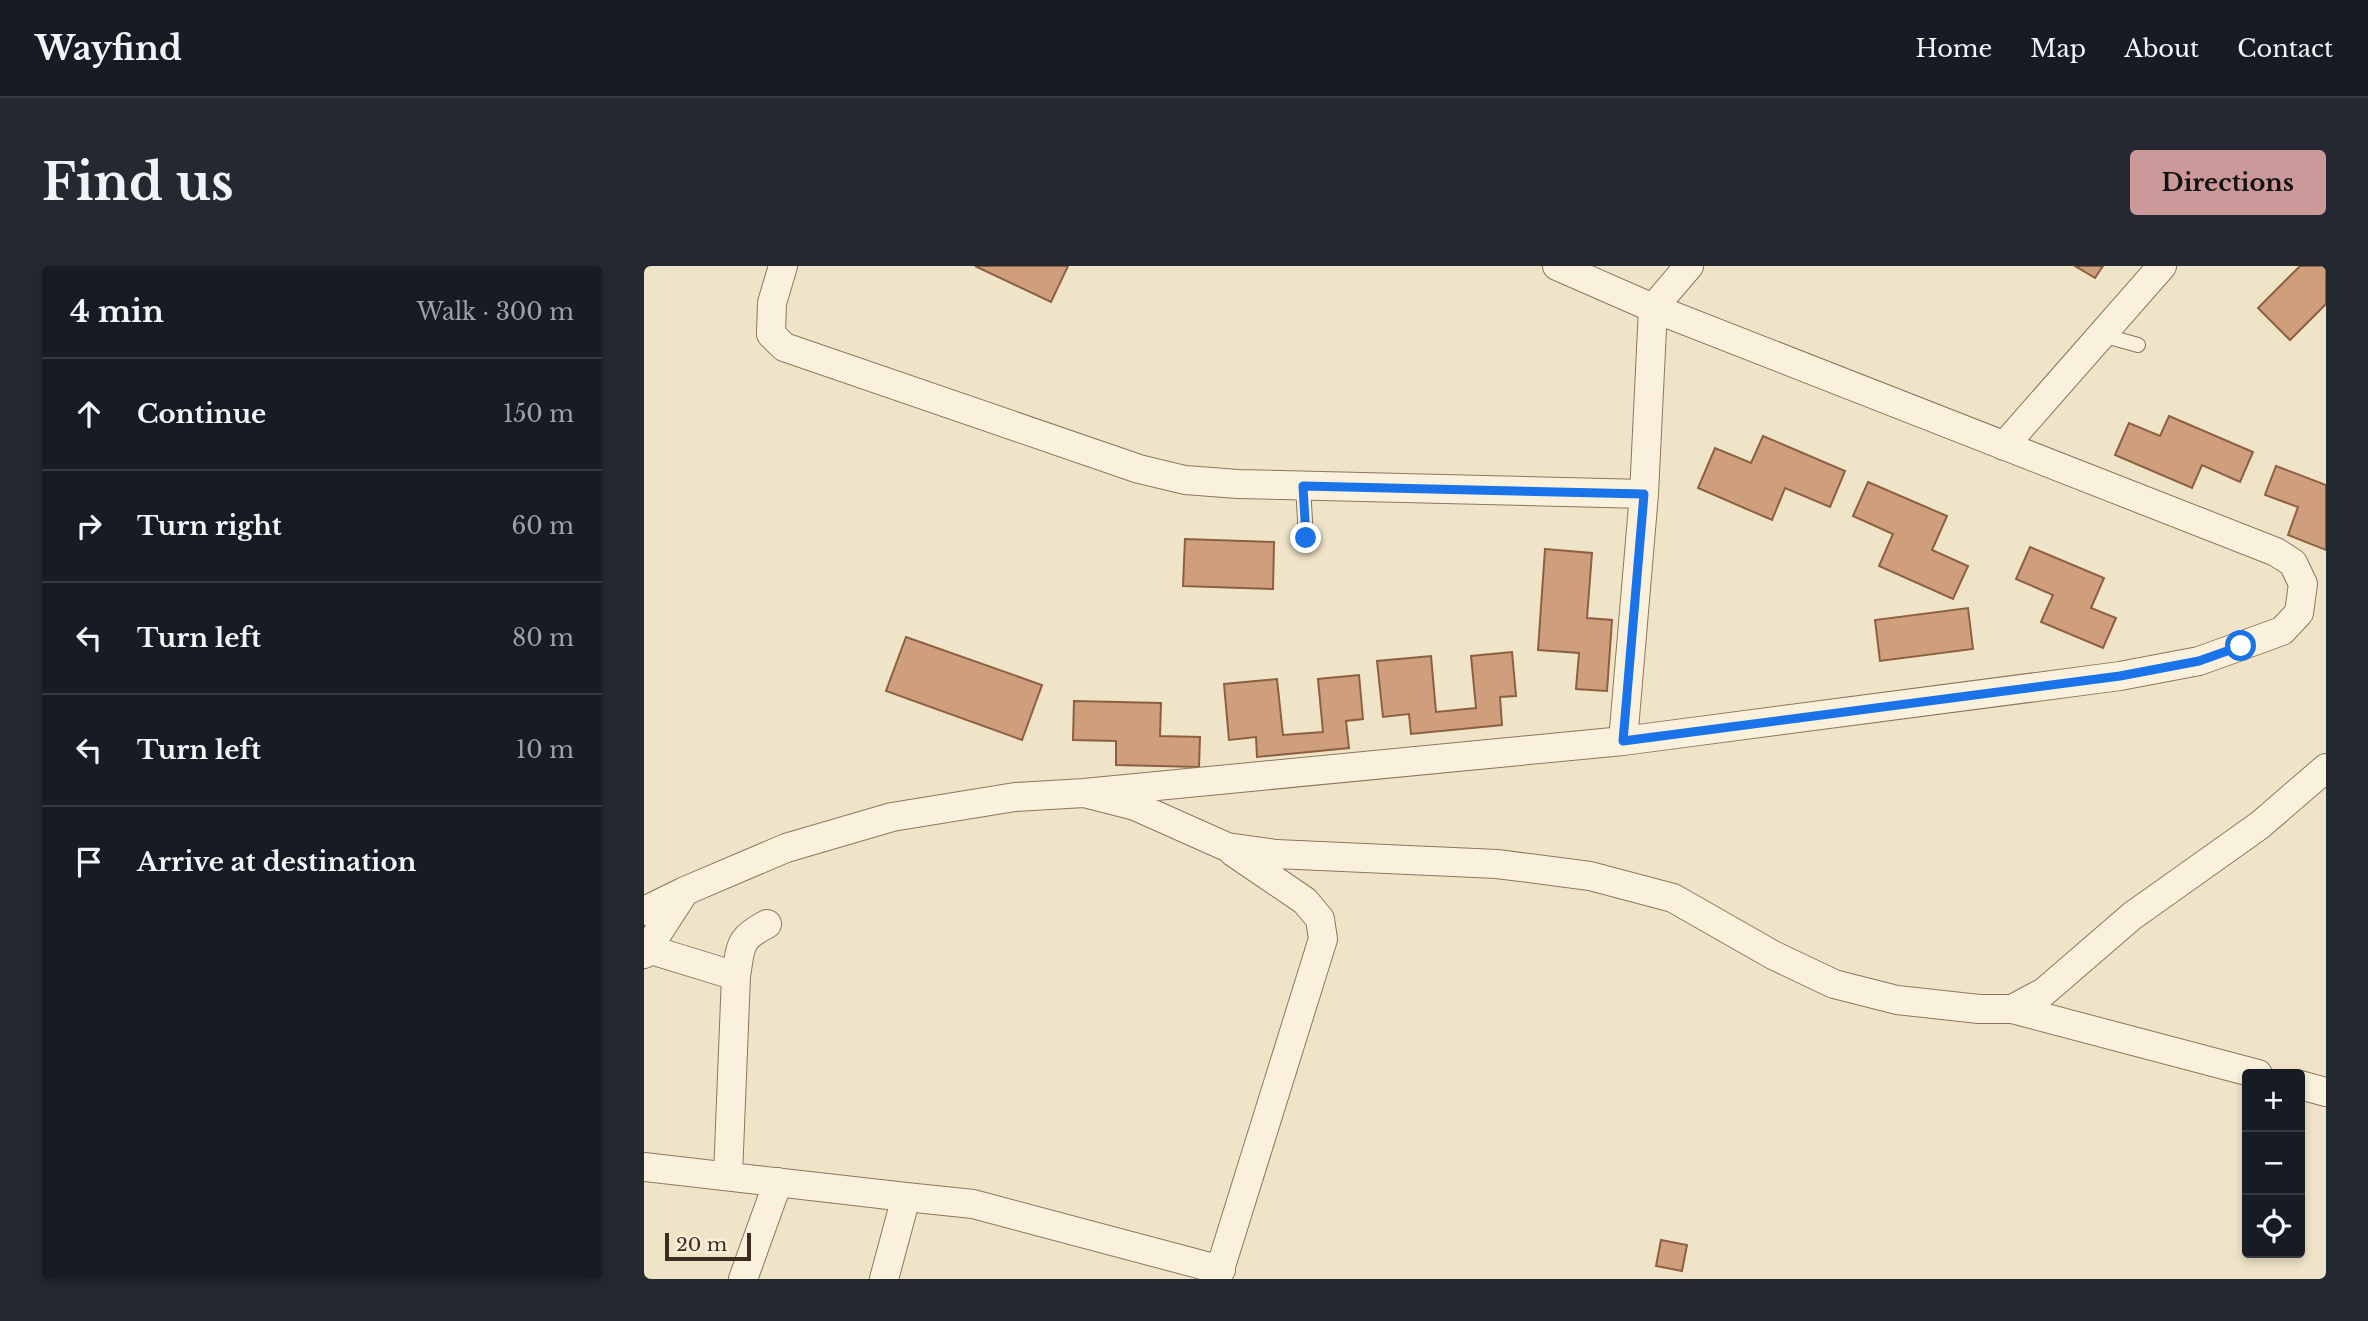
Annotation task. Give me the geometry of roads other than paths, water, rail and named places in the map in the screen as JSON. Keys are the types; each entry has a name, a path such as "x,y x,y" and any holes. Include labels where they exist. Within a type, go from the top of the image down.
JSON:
{"street":[{"path":"783,266 772,303 771,334 785,348 1139,469 1185,480 1303,486 1644,494"},
{"path":"644,911 786,848 892,817 1015,797 1084,793 1623,741 2133,674 2199,661 2282,631 2299,613 2303,584 2293,563 2276,552 1653,308 1558,266"},
{"path":"1623,741 1644,494 1653,308 1689,266"},
{"path":"2004,446 2162,266"},
{"path":"2012,1009 2044,992 2132,916 2260,824 2326,768"},
{"path":"644,1167 973,1204 1219,1274 1323,939 1320,919 1305,901 1227,847 1135,806 1084,793"},
{"path":"1227,847 1276,854 1497,864 1590,876 1673,898 1773,955 1834,984 1896,1000 1979,1009 2012,1009 2242,1070"},
{"path":"685,891 646,951 736,976"},
{"path":"728,1176 736,976 741,945 748,933 767,923"},
{"path":"2305,1086 2326,1092"},
{"path":"743,1279 778,1182"},
{"path":"884,1279 906,1197"}],"lane":[{"path":"2102,335 2137,345"},
{"path":"1303,486 1306,538"}]}
